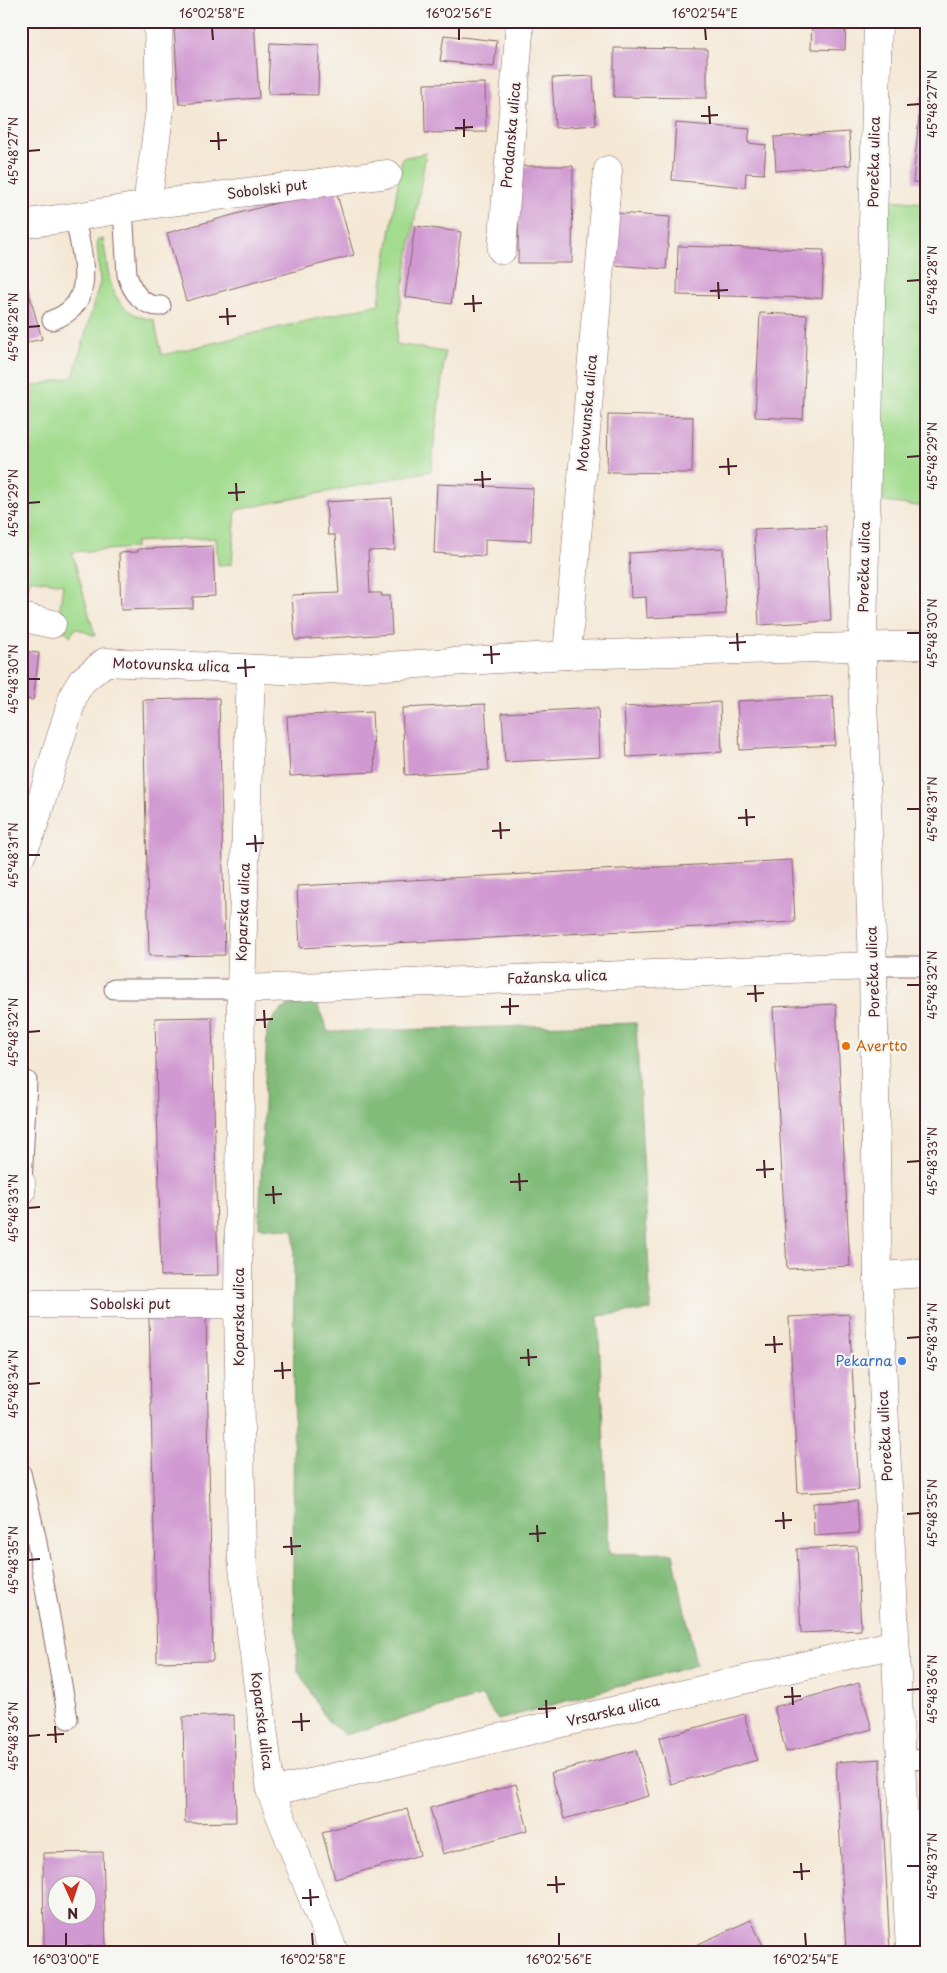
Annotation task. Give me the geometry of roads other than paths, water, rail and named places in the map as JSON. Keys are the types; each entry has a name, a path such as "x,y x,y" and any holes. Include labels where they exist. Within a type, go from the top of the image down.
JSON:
{"street":[{"path":"135,207 160,109 158,21"},
{"name":"Prodanska ulica","path":"502,250 520,21"},
{"name":"Porečka ulica","path":"878,21 862,647 873,966 878,1276 896,1644 913,1760 910,1952"},
{"name":"Motovunska ulica","path":"567,655 608,170"},
{"name":"Sobolski put","path":"21,224 388,174"},
{"path":"21,617 52,624"},
{"name":"Motovunska ulica","path":"21,854 32,831 74,694 82,681 105,662 304,671 567,655 926,645"},
{"name":"Koparska ulica","path":"252,669 241,989 238,1304 242,1559 271,1792 334,1952"},
{"name":"Fažanska ulica","path":"241,989 873,966"},
{"path":"21,1183 21,1192"},
{"path":"878,1276 926,1273"},
{"name":"Sobolski put","path":"21,1304 238,1304"},
{"name":"Vrsarska ulica","path":"271,1792 896,1644"}],"lane":[{"path":"135,207 127,275 129,284 145,303 161,306"},
{"path":"52,320 64,316 72,310 83,294 84,276 75,218"},
{"path":"873,966 926,966"},
{"path":"114,989 241,989"},
{"path":"21,1183 26,1081"},
{"path":"21,1473 36,1537 68,1720"}],"place":[{"name":"Avertto","path":"846,1046"},
{"name":"Pekarna","path":"902,1361"}]}
